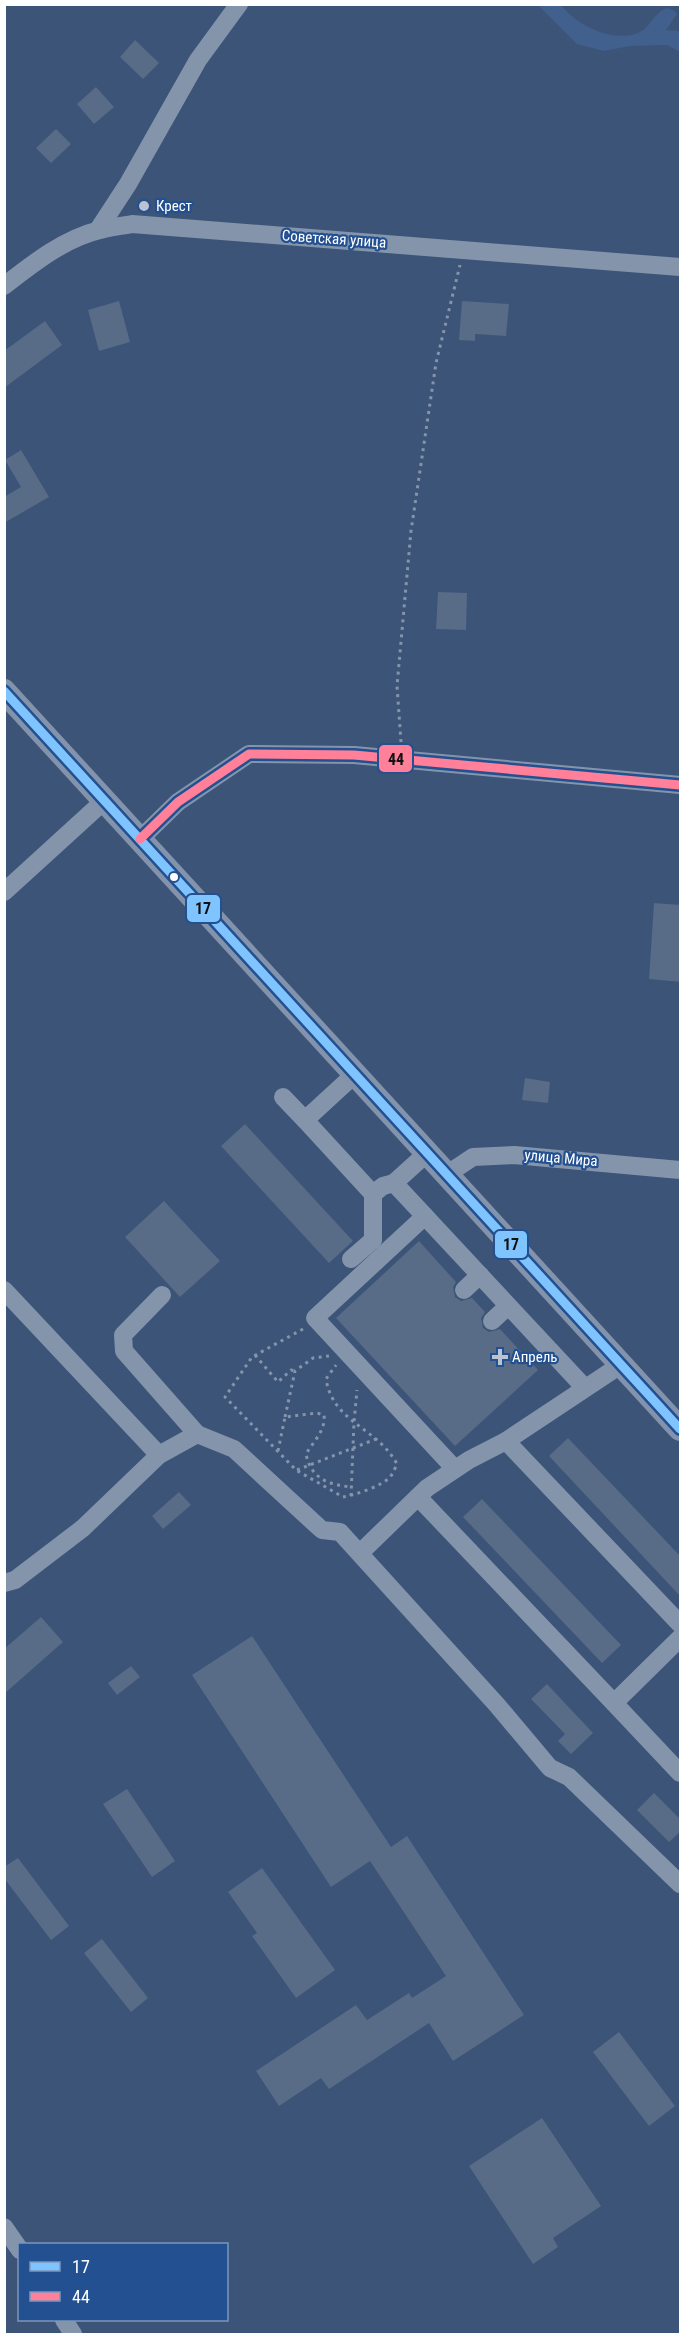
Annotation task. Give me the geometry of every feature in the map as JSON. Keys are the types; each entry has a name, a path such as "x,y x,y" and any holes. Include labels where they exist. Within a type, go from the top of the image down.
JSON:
{"main road":[{"path":"4,691 426,1154 681,1429"}],"street":[{"path":"98,230 128,184 198,60 239,4"},
{"name":"Советская улица","path":"4,286 65,244 98,230 132,224 681,267"},
{"path":"140,839 178,802 249,754 354,755 681,785"},
{"path":"4,892 105,800"},
{"path":"305,1120 354,1075"},
{"path":"284,1098 373,1194 374,1240 351,1259"},
{"path":"373,1194 383,1186 394,1183 426,1154"},
{"name":"улица Мира","path":"446,1175 473,1157 514,1155 681,1170"},
{"path":"394,1183 585,1388"},
{"path":"425,1216 315,1318 344,1352 360,1366 455,1469"},
{"path":"464,1290 480,1275"},
{"path":"4,1290 159,1455"},
{"path":"162,1295 123,1335 124,1351 197,1434 234,1449 322,1530 340,1532 497,1705 550,1768 569,1777 681,1884"},
{"path":"492,1321 508,1306"},
{"path":"360,1553 427,1488 455,1469 506,1441 622,1364"},
{"path":"4,1583 15,1580 83,1528 159,1455 197,1434"},
{"path":"506,1441 681,1624"},
{"path":"418,1497 681,1773"},
{"path":"614,1703 681,1638"},
{"path":"4,2227 18,2247"},
{"path":"65,2321 73,2334"}],"path":[{"path":"402,759 397,686 411,531 436,363 464,249"},
{"path":"317,1321 252,1357 225,1397 296,1470 343,1497 351,1496 391,1477 398,1464 376,1439 342,1413 329,1395 326,1379 344,1352"},
{"path":"255,1355 278,1382 291,1370 295,1371 313,1358 344,1352"},
{"path":"351,1496 354,1422 360,1366"},
{"path":"278,1451 295,1371"},
{"path":"285,1417 317,1413 324,1415 323,1430 306,1454 308,1465 314,1474 324,1481 338,1486 352,1487"},
{"path":"296,1470 376,1439"}],"water":[{"path":"538,5 561,5 585,25 617,36 638,33 666,8 673,10 677,14 666,30 680,31 680,52 667,45 630,46 604,51 577,44"}],"building":[{"path":"135,40 159,63 143,79 120,57"},
{"path":"96,87 114,107 94,124 77,104"},
{"path":"56,129 71,144 51,163 36,148"},
{"path":"119,301 130,342 99,351 88,310"},
{"path":"462,301 509,304 506,336 475,334 475,341 459,340"},
{"path":"45,321 62,345 4,388 4,351"},
{"path":"21,450 49,497 4,523 4,497 21,487 5,460"},
{"path":"438,592 467,593 466,630 436,629"},
{"path":"654,903 681,905 681,982 649,979"},
{"path":"525,1078 550,1082 548,1103 522,1100"},
{"path":"245,1124 353,1241 329,1263 221,1146"},
{"path":"164,1201 220,1261 180,1297 125,1237"},
{"path":"419,1241 456,1282 453,1287 455,1297 461,1301 472,1298 485,1312 481,1318 483,1328 489,1332 500,1329 538,1370 455,1446 336,1318"},
{"path":"568,1438 681,1557 681,1597 549,1456"},
{"path":"179,1492 191,1505 163,1529 152,1516"},
{"path":"482,1499 621,1645 602,1663 463,1517"},
{"path":"41,1617 63,1642 4,1694 4,1649"},
{"path":"252,1636 391,1847 407,1836 524,2015 453,2061 429,2023 329,2089 321,2078 279,2106 256,2071 356,2005 367,2020 409,1993 412,1998 446,1976 370,1861 331,1887 192,1675"},
{"path":"131,1666 140,1677 117,1695 108,1683"},
{"path":"547,1684 593,1733 571,1754 558,1741 565,1734 531,1699"},
{"path":"127,1789 175,1861 152,1877 103,1804"},
{"path":"654,1793 681,1820 681,1831 669,1842 637,1810"},
{"path":"18,1858 69,1926 51,1940 4,1878 4,1867"},
{"path":"262,1868 335,1970 296,1998 252,1936 257,1933 228,1892"},
{"path":"102,1939 148,1998 131,2012 84,1953"},
{"path":"619,2032 675,2106 649,2126 593,2052"},
{"path":"542,2118 601,2206 553,2238 558,2247 533,2264 469,2166"}],"transit line":[{"name":"17","path":"4,691 680,1429"},
{"name":"44","path":"140,839 178,802 249,754 354,755 680,785"}],"place":[{"name":"Крест","path":"144,206"},
{"name":"Апрель","path":"500,1357"}]}
